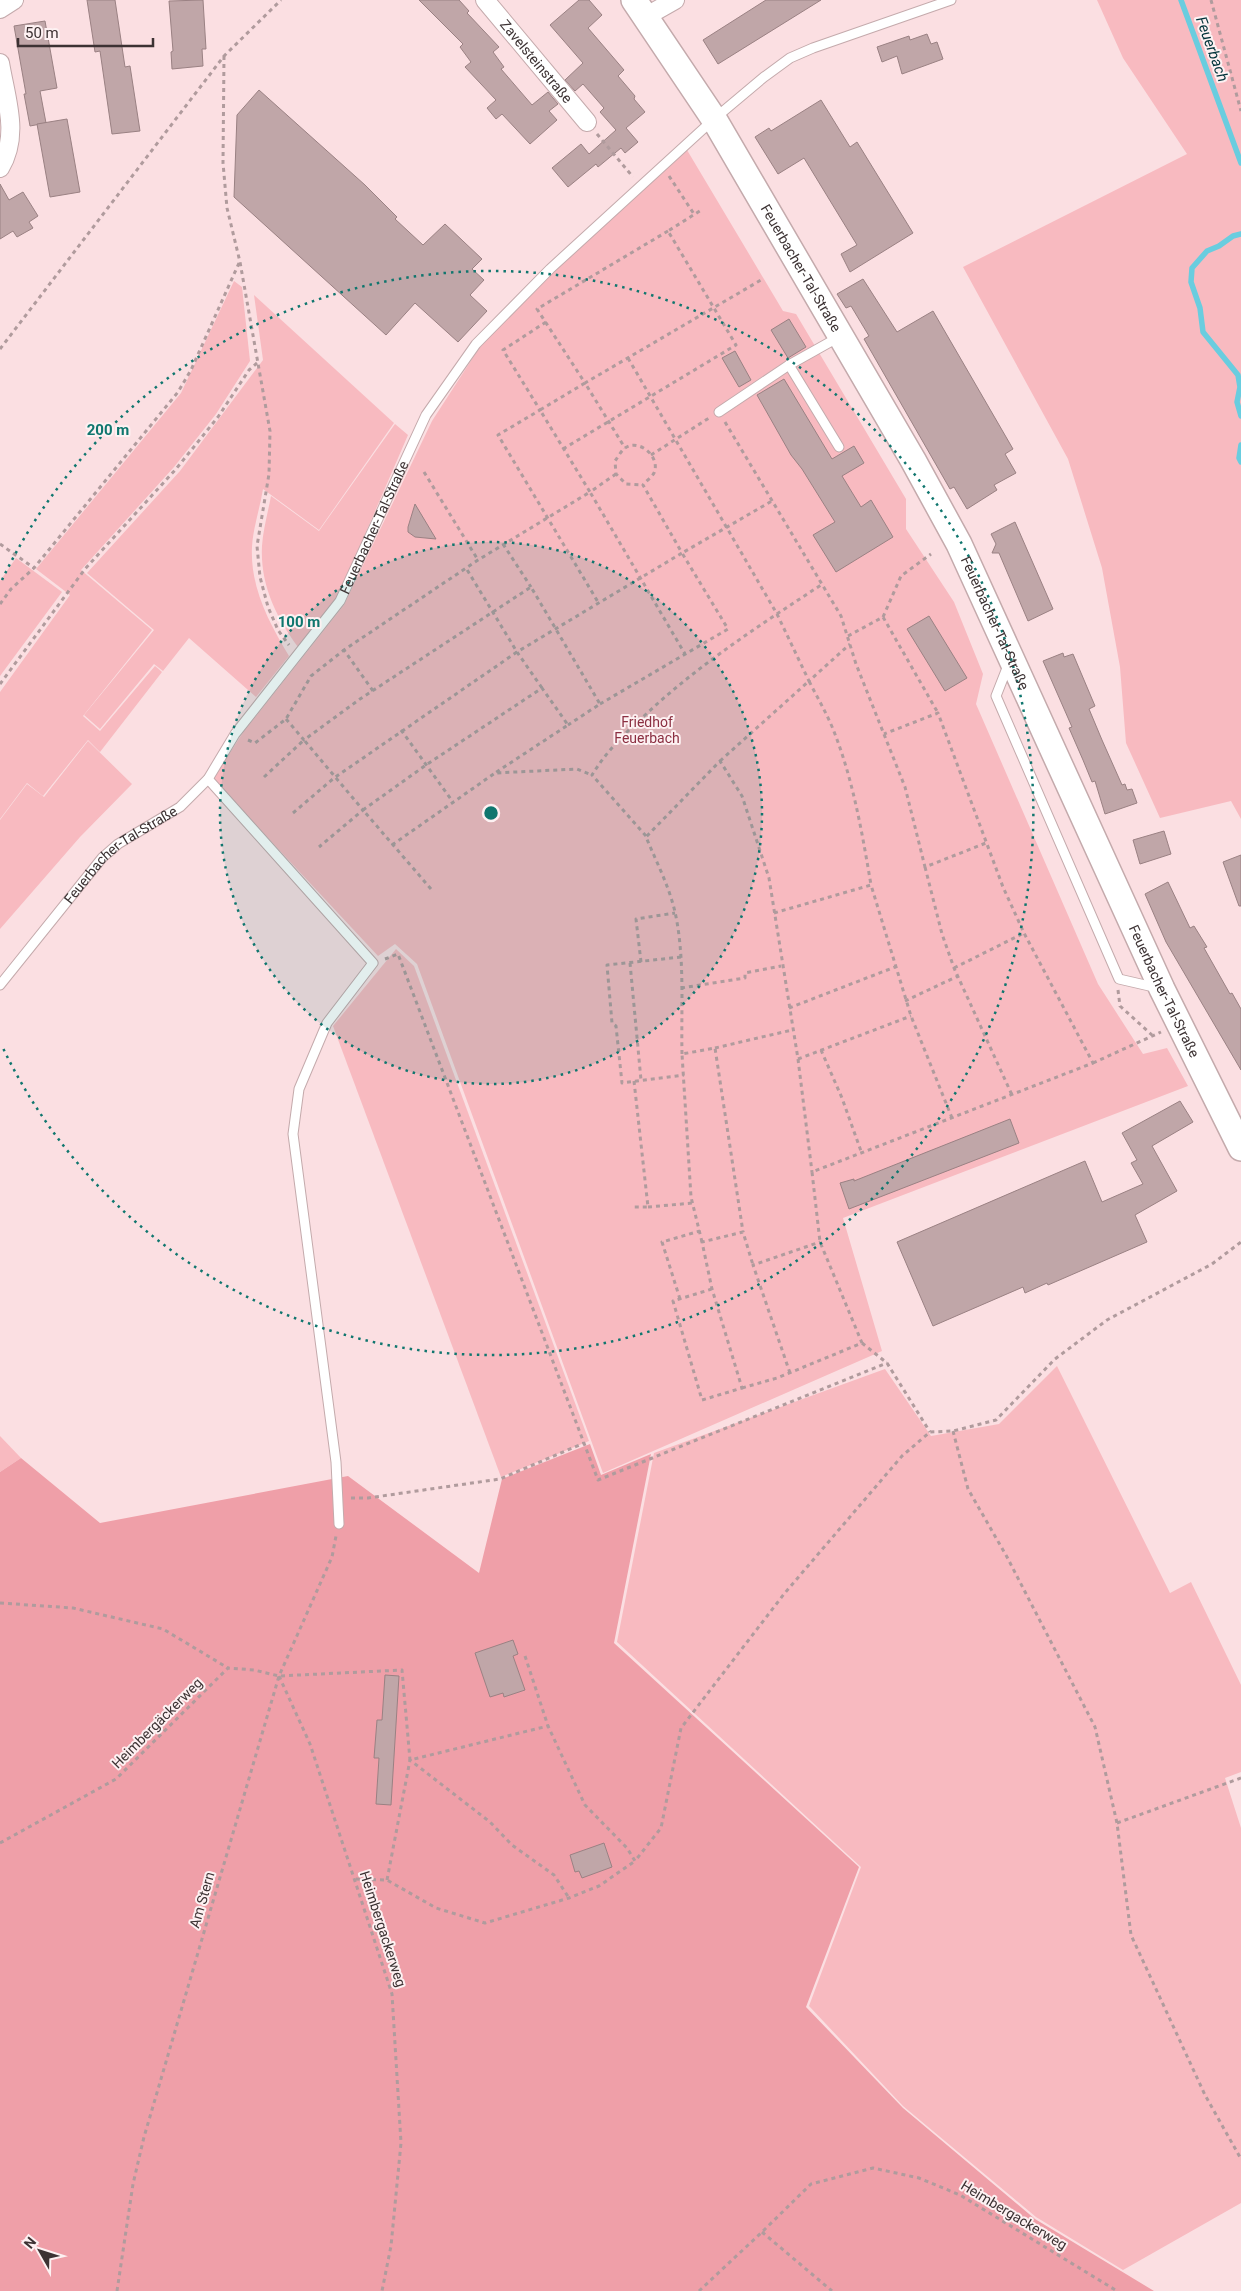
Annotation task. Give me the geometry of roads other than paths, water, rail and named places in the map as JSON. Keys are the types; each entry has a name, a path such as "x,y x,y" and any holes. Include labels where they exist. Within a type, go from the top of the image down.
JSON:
{"main road":[{"name":"Feuerbacher-Tal-Straße","path":"639,9 714,118 841,335 959,544 1178,1024 1241,1148"}],"street":[{"path":"0,9 14,0"},
{"name":"Zavelsteinstraße","path":"485,0 587,122"},
{"path":"639,9 675,0"},
{"path":"0,63 12,128 8,150 0,168"}],"lane":[{"path":"714,118 790,58 813,48 951,0"},
{"name":"Feuerbacher-Tal-Straße","path":"0,985 102,858 118,844 180,807 208,780 235,734 340,601 426,415 476,344 550,269 642,187 714,118"},
{"path":"719,412 789,365 841,335"},
{"path":"789,365 839,447"},
{"path":"1010,658 996,696 1119,979 1162,989"},
{"path":"208,780 373,963 327,1024 299,1089 293,1134 336,1462 339,1524"}],"waterway":[{"name":"Feuerbach","path":"1181,0 1241,163"},
{"name":"Feuerbach","path":"1241,234 1233,236 1219,246 1207,251 1192,268 1191,282 1200,308 1203,332 1238,375 1240,387 1237,402 1241,416"},
{"name":"Feuerbach","path":"1241,445 1239,458 1241,462"}],"park label":[{"name":"Friedhof Feuerbach","path":"647,730"}]}
